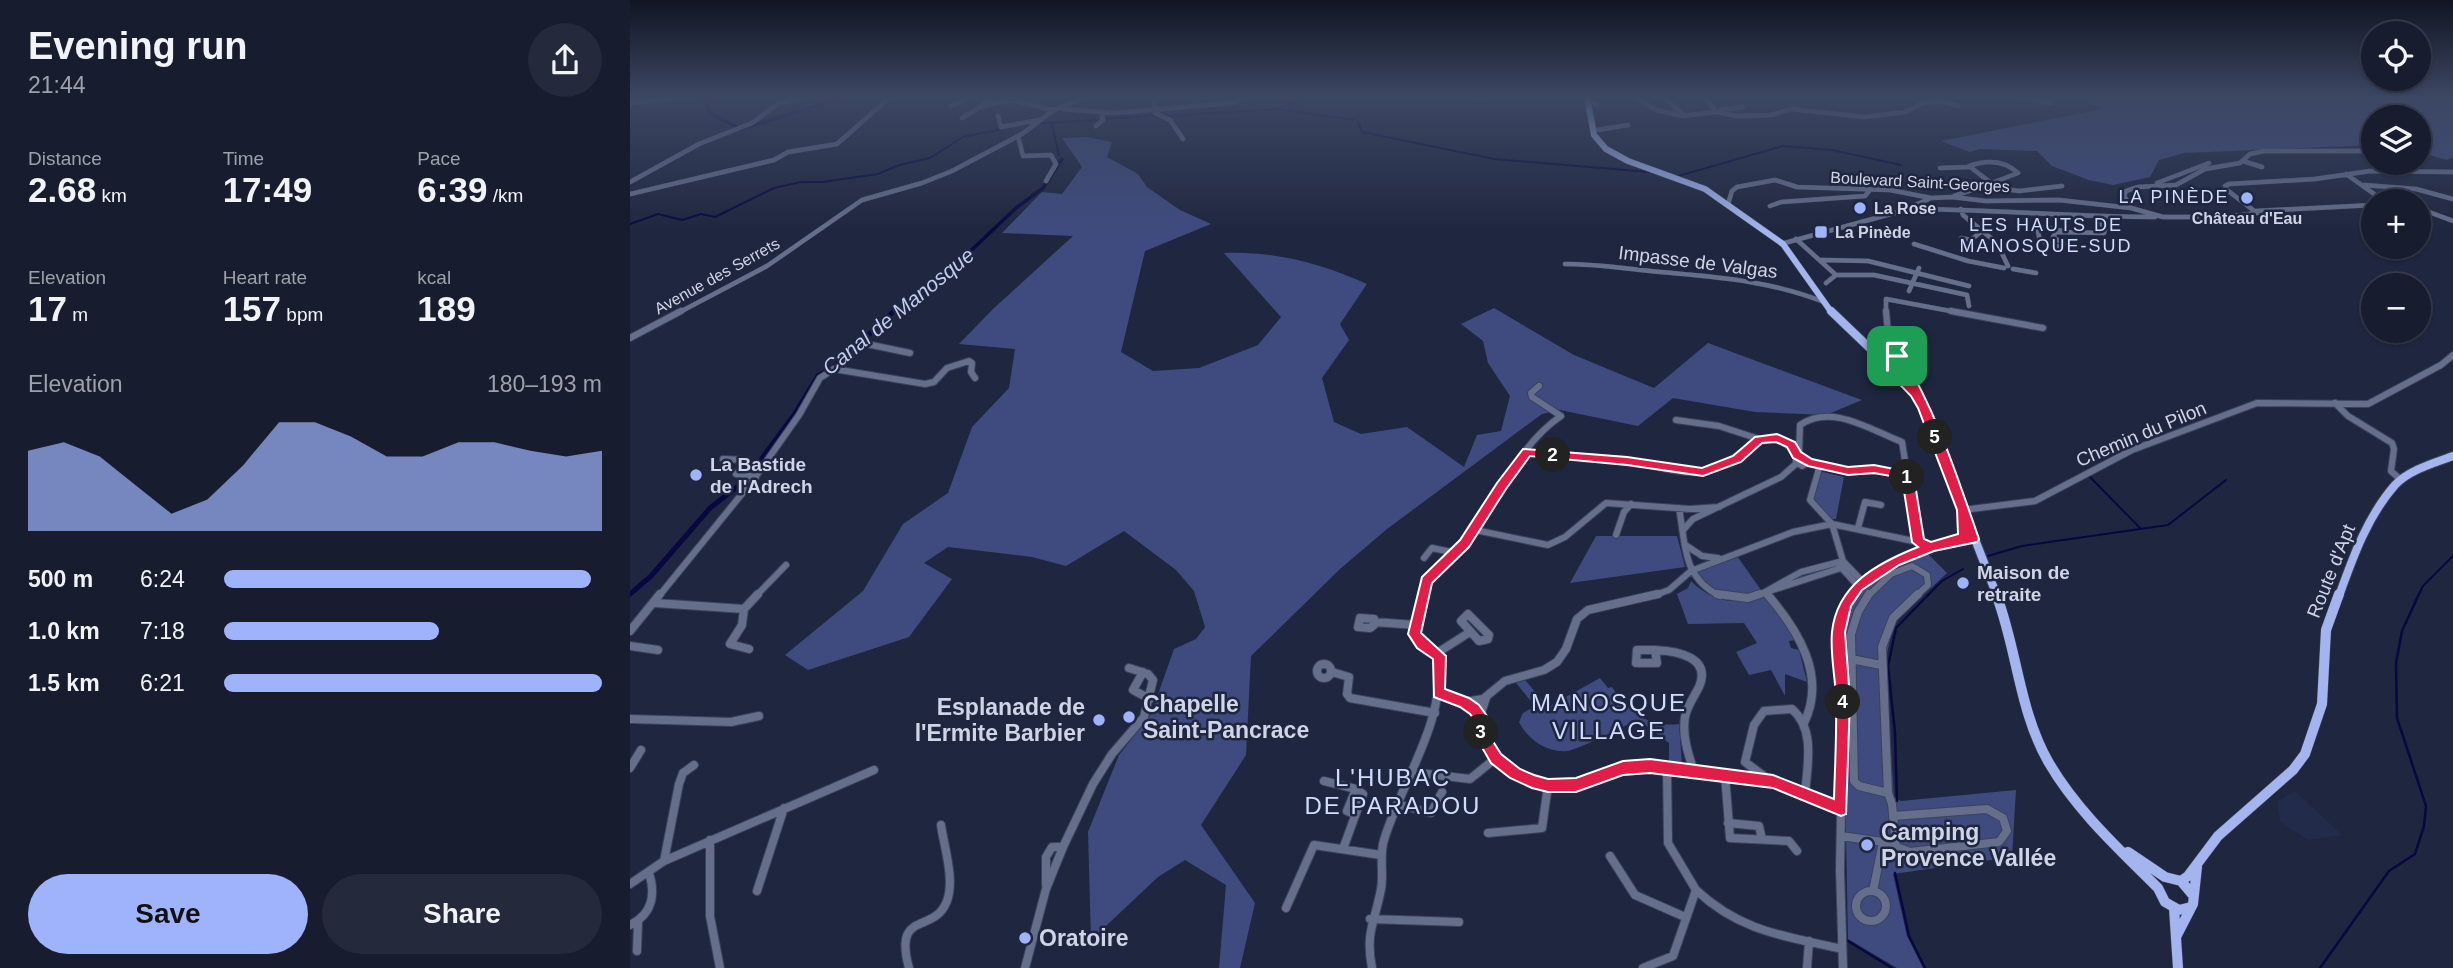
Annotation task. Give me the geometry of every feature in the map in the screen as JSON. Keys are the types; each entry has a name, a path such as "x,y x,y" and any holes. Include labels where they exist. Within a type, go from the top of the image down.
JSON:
{"main road":[{"path":"1600,142 1619,157 1699,186 1738,211 1782,246 1850,333 1888,363 1915,394 1928,418 1963,510 1969,536 2004,615 2030,716 2041,747 2071,797 2158,888 2165,902 2184,910 2191,907"},
{"path":"1738,211 1782,246"},
{"name":"Route d'Apt","path":"2181,881 2198,864 2218,836 2293,771 2305,754 2324,694 2324,640 2329,618 2360,538 2386,496 2401,480 2419,469 2453,456"},
{"path":"2106,835 2165,877 2181,881 2192,894 2191,907 2176,937"},
{"name":"Route d'Apt","path":"2192,894 2198,864"},
{"path":"2158,888 2158,883 2165,877"},
{"path":"2174,908 2178,968"}],"street":[{"path":"630,182 704,142"},
{"path":"630,194 775,160 789,152 832,146 837,142"},
{"name":"Avenue des Serrets","path":"630,338 767,266 857,203 887,191 943,175 1006,142"},
{"path":"1020,142 1023,156 1051,155 1055,159 1056,164 1046,181"},
{"path":"2142,186 2176,185 2204,169 2244,160 2253,153 2267,150 2336,153 2361,151"},
{"path":"2132,206 2124,193 2172,180 2196,167 2244,160 2262,167"},
{"path":"1940,168 2000,163 2010,165 2018,173 1952,197"},
{"path":"1969,167 1991,183"},
{"path":"2252,211 2226,189 2226,185 2315,180 2370,170 2453,172"},
{"path":"2346,173 2369,189"},
{"name":"Boulevard Saint-Georges","path":"1728,204 1734,189 1770,180 1797,187 1892,190 1931,198 1952,197 1986,201 2059,200 2123,208 2132,206 2164,217"},
{"path":"2364,185 2416,189 2453,199"},
{"path":"1984,186 2019,191 2063,187"},
{"path":"1770,206 1776,203 1865,196 1869,191"},
{"path":"1838,197 1843,204"},
{"path":"1782,246 1796,239 1906,209 1931,198"},
{"path":"1906,209 1961,209 2097,217 2224,217 2252,211 2361,206"},
{"path":"1961,209 1963,215 2002,249 2008,267"},
{"path":"2431,213 2453,221"},
{"path":"2063,231 2056,232 2053,236 2063,243 2062,247 2046,243 2039,237 2038,230 2042,227 2104,233 2105,230 2097,217"},
{"path":"1961,238 1971,240 1974,234 1982,231"},
{"path":"1796,239 1836,275"},
{"path":"1914,244 1968,261 2036,273"},
{"path":"1822,260 1866,260 1969,286"},
{"name":"Impasse de Valgas","path":"1565,264 1606,264 1648,271 1715,276 1788,288 1824,302"},
{"path":"1909,291 1918,271"},
{"path":"1826,283 1836,275 1870,274 1968,295 1969,306"},
{"path":"1915,394 1886,330 1887,313 1884,302 1888,298 2043,328"},
{"path":"630,631 655,603 752,476 825,373 834,369 862,343 910,353"},
{"name":"Chemin du Pilon","path":"1963,510 2035,501 2132,450 2253,404 2370,403 2445,363 2453,355"},
{"path":"1897,356 1888,363 1908,375"},
{"path":"834,369 925,384 935,381 947,368 968,361 972,363 971,372 975,378"},
{"path":"1372,968 1367,939 1370,919 1382,882 1381,855 1397,804 1435,713 1441,662 1437,653 1419,642 1414,634 1428,577 1456,553 1550,422 1562,415 1532,397 1531,393 1539,386"},
{"path":"2335,402 2347,416 2391,441 2394,451 2391,471 2401,480"},
{"path":"1475,530 1548,545 1565,537 1604,504 1704,510 1720,507 1781,478 1798,458 1797,436 1801,424 1818,417 1834,416 1903,443 1918,542"},
{"path":"1676,420 1719,426 1759,439 1784,440 1793,446 1798,458 1820,465 1850,471 1874,469 1904,474 1909,478"},
{"path":"1527,452 1627,461 1703,472 1737,459 1759,439"},
{"path":"723,459 747,460 745,466 736,474 752,476"},
{"path":"1820,465 1810,500 1832,524 1842,562 1860,584"},
{"path":"1858,528 1864,502 1881,505"},
{"path":"1616,535 1624,512 1632,504"},
{"path":"1679,508 1691,572 1702,587 1725,598 1745,599 1842,562"},
{"path":"1683,530 1704,510"},
{"path":"1465,702 1487,697 1511,678 1538,673 1556,663 1564,652 1573,623 1586,611 1665,594 1691,572 1802,529 1832,524 1918,542 1930,547"},
{"path":"1843,968 1843,699 1839,626 1845,605 1860,584 1895,561 1969,536"},
{"path":"1686,545 1705,557 1724,558"},
{"path":"1424,558 1432,548 1456,553"},
{"path":"749,649 730,644 742,625 744,609 786,565"},
{"path":"1888,793 1861,787 1854,781 1852,627 1864,600 1895,572 1908,566 1916,567 1927,575 1928,585 1900,607 1891,619 1883,640 1881,665 1888,793 1895,847"},
{"path":"1765,592 1796,631 1812,680 1810,706 1804,723"},
{"path":"655,603 744,609"},
{"path":"1374,622 1416,625"},
{"path":"1437,653 1471,632"},
{"path":"630,646 658,650"},
{"path":"1658,650 1676,650 1688,655 1697,663 1701,673 1701,681 1685,718 1686,743 1694,771"},
{"path":"1851,659 1881,665"},
{"path":"1026,968 1046,889 1046,854 1052,847 1063,847 1093,785 1112,754 1141,722 1150,699 1153,680 1150,675 1129,668"},
{"path":"1143,672 1133,690 1150,699"},
{"path":"1332,672 1349,677 1347,694 1352,699 1435,713"},
{"path":"1438,692 1465,702 1480,716"},
{"path":"1487,697 1480,716 1483,737 1496,758 1520,776 1548,785 1581,784 1633,766 1773,781"},
{"path":"1805,795 1807,738 1804,723 1797,711 1786,708 1764,710 1756,719 1745,762 1773,781 1805,795 1841,808"},
{"path":"630,719 726,722 759,716"},
{"path":"630,768 641,750"},
{"path":"1419,773 1470,779 1496,758"},
{"path":"664,861 679,784 683,773 694,765"},
{"path":"1667,768 1668,843 1696,890 1723,915 1740,924 1842,949"},
{"path":"630,884 664,861 874,770"},
{"path":"1725,775 1730,838 1790,841 1797,851"},
{"path":"1324,781 1356,789 1347,811 1355,814 1343,849"},
{"path":"1488,833 1542,828 1548,785"},
{"path":"1397,804 1432,812 1442,793"},
{"path":"757,891 784,808"},
{"path":"1841,836 1882,842 1910,852 1996,843 2005,836 2007,828 1999,814 1987,809 1893,816"},
{"path":"1728,823 1758,825 1761,827 1762,839"},
{"path":"909,968 906,938 922,921 944,907 948,894 941,825"},
{"path":"710,840 710,916 720,968"},
{"path":"1873,891 1882,842"},
{"path":"1286,908 1311,847 1316,845 1381,855"},
{"path":"1610,856 1634,895 1685,917"},
{"path":"638,951 634,924 650,912 652,884 649,873"},
{"path":"1643,968 1673,956 1696,890"},
{"path":"1370,919 1459,922"},
{"path":"1807,968 1809,941"}],"shaded area":[{"path":"1065,142 1112,142 1107,157 1138,174 1147,187 1180,210 1211,224 1145,251 1121,352 1153,371 1199,368 1258,345 1281,317 1224,253 1279,256 1332,270 1367,284 1340,324 1349,340 1322,378 1334,422 1361,434 1407,427 1464,467 1477,435 1501,431 1510,396 1488,363 1483,341 1461,324 1494,308 1574,355 1654,388 1708,343 1862,400 1826,415 1755,412 1673,398 1638,426 1560,410 1542,414 1387,529 1340,569 1251,656 1246,755 1201,825 1255,903 1240,968 1219,968 1226,885 1185,860 1158,877 1091,940 1088,832 1119,755 1151,714 1174,649 1196,639 1205,627 1194,591 1176,570 1124,531 1066,566 1032,557 948,547 924,563 952,579 909,637 808,670 785,655 863,591 903,524 948,493 972,427 1009,388 1015,349 959,344 1073,236 1002,233 1042,192 1062,194 1082,167"},
{"path":"1944,142 2361,142 2361,146 2184,153 2159,160 2150,177 2113,185 2089,180 2052,166 2037,151 1980,149 1970,152"},
{"path":"2431,142 2453,142 2453,157 2447,160 2431,155"},
{"path":"1820,473 1844,477 1836,519 1830,519 1813,500"},
{"path":"1596,536 1677,536 1685,567 1570,583"},
{"path":"1927,553 1947,573 1898,619 1893,627 1885,662 1894,797 1901,801 2016,790 2012,857 1893,874 1907,936 1923,968 1897,968 1848,939 1842,627 1855,600 1874,580 1886,571"},
{"path":"1737,556 1761,590 1733,595 1711,590 1704,585 1696,571"},
{"path":"1691,581 1708,594 1725,600 1744,601 1765,596 1795,640 1789,641 1791,648 1799,650 1807,682 1785,674 1785,696 1771,670 1749,675 1736,652 1757,643 1744,623 1688,624 1677,594 1688,588"},
{"path":"1600,678 1640,716 1658,723 1679,724 1682,765 1669,763 1669,743 1638,720 1567,751 1552,750 1538,744 1519,722 1523,713 1535,706 1516,683 1525,680 1548,707"},
{"path":"2295,791 2342,835 2308,840 2280,822 2277,801"}],"waterway":[{"path":"630,224 658,214 682,220 701,214 715,217 774,188 801,182 822,182 878,174 899,165 930,158 955,142"},
{"path":"1056,142 1059,155"},
{"path":"1412,142 1494,159 1649,172"},
{"path":"1678,176 1783,146 1832,150 1901,165"},
{"name":"Canal de Manosque","path":"892,313 923,296 1016,208 1043,188 1062,159"},
{"name":"Canal de Manosque","path":"630,594 651,576 710,508 746,480 794,415 818,376 833,368 894,311"},
{"path":"2089,476 2141,529"},
{"path":"2141,529 2168,525 2226,480"},
{"path":"1988,556 2022,546 2141,529"},
{"path":"2419,594 2423,586 2453,556"},
{"path":"1929,594 1942,581 1963,569"},
{"path":"1897,801 1895,733 1888,666 1896,628 1929,594"},
{"path":"2320,968 2389,871 2415,854 2424,826 2426,806 2397,718 2396,663 2402,631 2419,594"},
{"path":"1895,873 1909,936 1925,968"},
{"path":"1848,941 1892,968"}],"place":[{"name":"Château d'Eau","path":"2247,198"},
{"name":"La Rose","path":"1860,208"},
{"name":"La Pinède","path":"1821,232"},
{"name":"La Bastide de l'Adrech","path":"696,475"},
{"name":"Maison de retraite","path":"1963,583"},
{"name":"Chapelle Saint-Pancrace","path":"1129,717"},
{"name":"Esplanade de l'Ermite Barbier","path":"1099,720"},
{"name":"Camping Provence Vallée","path":"1867,845"},
{"name":"Oratoire","path":"1025,938"}],"district":[{"name":"LA PINÈDE","path":"2174,197"},
{"name":"LES HAUTS DE MANOSQUE-SUD","path":"2046,235"},
{"name":"MANOSQUE VILLAGE","path":"1609,716"},
{"name":"L'HUBAC DE PARADOU","path":"1393,791"}],"route":[{"path":"1897,356 1885,364 1903,380 1923,408 1928,418 1938,445 1963,510 1973,539 1933,546 1885,566 1858,586 1845,605 1839,632 1843,699 1841,808 1773,781 1650,766 1623,768 1576,785 1532,782 1496,758 1483,737 1480,716 1475,710 1465,702 1438,692 1441,662 1439,656 1421,644 1414,634 1426,581 1430,574 1456,553 1475,530 1510,473 1527,452 1627,461 1703,472 1737,459 1759,439 1777,438 1791,444 1797,455 1808,462 1848,471 1874,469 1905,475 1909,478 1918,542 1930,547 1933,546 1957,540 1962,537 1965,531 1963,510 1928,418 1910,378 1897,356"}]}
